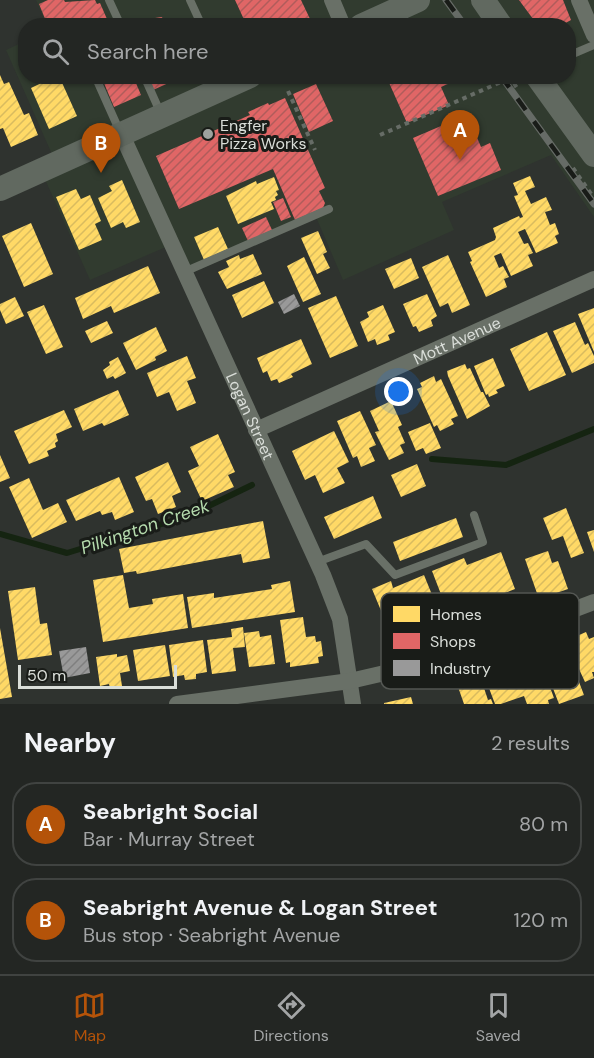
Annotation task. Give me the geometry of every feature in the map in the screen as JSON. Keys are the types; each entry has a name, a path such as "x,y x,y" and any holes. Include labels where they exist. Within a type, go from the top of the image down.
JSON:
{"main road":[{"path":"379,18 418,0"},
{"path":"483,0 495,18"},
{"path":"0,189 162,117 227,84"},
{"path":"543,84 583,142 594,154"}],"street":[{"path":"332,0 340,18"},
{"path":"579,0 594,35"},
{"name":"Logan Street","path":"122,135 317,562 340,619 353,704"},
{"name":"Mott Avenue","path":"256,430 594,279"},
{"path":"579,608 594,602"},
{"path":"177,704 350,681 381,674"}],"lane":[{"path":"110,0 118,18"},
{"path":"190,0 198,18"},
{"path":"576,53 594,45"},
{"path":"99,84 122,135"},
{"path":"148,84 162,117"},
{"path":"184,272 329,209"},
{"path":"317,562 366,544 395,575 483,542 474,515"}],"path":[{"path":"380,135 496,84"},
{"path":"288,91 315,150"}],"shaded area":[{"path":"36,0 594,0 594,217 551,155 442,202 454,230 343,280 316,217 190,274 175,243 90,280 40,168 55,161 21,84 576,84 576,18 44,18"},
{"path":"18,44 18,77 6,50"}],"building: Homes":[{"path":"0,75 4,84 9,82 24,115 29,113 38,135 11,147 3,128 0,129"},
{"path":"39,84 63,84 77,116 49,129 31,88"},
{"path":"530,176 535,187 525,191 531,204 546,197 552,210 545,212 550,225 555,223 559,234 555,236 558,243 536,253 525,229 518,232 524,244 528,243 533,253 528,255 533,266 511,276 501,253 494,256 499,268 503,266 509,277 504,279 507,287 486,297 470,262 472,261 468,252 495,240 493,228 519,216 523,217 514,196 518,195 513,183"},
{"path":"274,177 279,190 276,191 278,195 275,197 276,200 271,202 274,209 238,224 226,196 256,181 257,184"},
{"path":"122,180 140,222 126,228 123,222 111,228 98,198 112,191 109,186"},
{"path":"76,189 81,199 90,195 101,221 95,224 102,240 79,250 56,197"},
{"path":"31,223 53,274 24,287 2,236"},
{"path":"218,227 228,249 204,260 194,237"},
{"path":"318,231 327,252 323,254 330,268 317,274 301,238"},
{"path":"253,254 262,274 227,289 218,272 229,267 226,261 239,255 240,259"},
{"path":"448,255 470,305 452,313 448,303 440,307 422,267"},
{"path":"304,257 321,294 303,302 287,266"},
{"path":"411,258 419,278 394,289 385,269"},
{"path":"148,266 160,293 114,313 111,306 83,319 75,298"},
{"path":"264,281 274,303 242,318 232,295"},
{"path":"427,294 437,316 431,320 433,326 419,332 416,326 413,327 403,304"},
{"path":"336,296 358,346 330,358 308,308"},
{"path":"15,297 24,316 6,324 0,304"},
{"path":"44,305 63,347 46,354 27,312"},
{"path":"383,305 395,332 388,335 390,340 377,345 375,339 368,342 360,322 369,317 367,312"},
{"path":"594,308 594,352 578,314"},
{"path":"107,321 113,333 91,343 85,331"},
{"path":"575,322 585,345 588,343 594,356 594,363 572,373 553,331"},
{"path":"156,327 167,351 155,357 156,360 136,370 123,343"},
{"path":"547,332 566,375 529,391 510,349"},
{"path":"301,339 312,364 291,374 293,377 279,383 277,379 271,381 267,371 263,373 257,358"},
{"path":"187,356 196,378 187,381 196,403 177,411 169,392 157,397 147,373"},
{"path":"118,357 126,373 115,379 113,376 107,379 103,370 110,365 109,362"},
{"path":"493,358 505,386 496,390 498,393 489,397 488,394 486,395 474,366"},
{"path":"465,364 467,369 470,368 490,406 467,419 447,371"},
{"path":"434,376 436,382 441,379 458,416 451,419 454,424 440,431 437,425 434,427 417,389 422,387 420,383"},
{"path":"118,390 129,415 104,426 102,423 83,431 74,409"},
{"path":"391,401 402,425 398,427 405,443 400,445 404,453 389,460 375,432 379,431 370,411"},
{"path":"64,410 72,427 56,434 58,441 55,443 56,447 47,451 49,456 29,464 14,431"},
{"path":"360,411 376,445 369,448 375,461 361,467 357,456 353,458 337,421"},
{"path":"430,423 441,448 426,454 423,448 416,451 408,432"},
{"path":"334,431 349,462 337,468 345,483 323,493 315,475 305,480 292,451"},
{"path":"218,434 235,472 228,475 234,487 202,501 188,471 199,466 190,447"},
{"path":"0,455 10,478 0,482"},
{"path":"168,462 181,492 172,496 176,507 158,514 152,499 146,501 135,477"},
{"path":"417,464 426,486 401,497 391,475"},
{"path":"119,477 134,512 115,520 112,512 102,515 100,511 76,521 66,500"},
{"path":"29,478 43,510 58,503 67,522 32,538 9,487"},
{"path":"373,496 382,518 334,539 324,517"},
{"path":"566,508 584,553 571,558 563,536 552,540 543,518"},
{"path":"456,518 463,537 400,561 393,542"},
{"path":"263,521 270,558 243,563 241,554 137,574 136,571 124,573 119,549"},
{"path":"594,530 594,552 587,532"},
{"path":"548,551 552,563 558,561 568,589 556,593 537,593 525,559"},
{"path":"501,552 515,589 505,593 440,593 432,571 464,558 467,565"},
{"path":"123,575 129,608 153,604 152,599 183,594 188,628 103,642 93,580"},
{"path":"424,575 431,593 381,593 381,611 372,589 391,581 393,588"},
{"path":"290,581 295,612 192,628 187,597 214,593 214,598 272,589 271,585"},
{"path":"35,587 40,624 47,623 52,655 18,660 8,591"},
{"path":"303,617 306,637 315,636 316,642 321,641 323,656 318,657 319,663 290,667 290,662 286,663 280,620"},
{"path":"243,627 245,647 233,648 236,671 212,674 207,640 232,637 231,629"},
{"path":"0,628 12,697 0,699"},
{"path":"259,631 260,637 271,635 275,664 249,667 244,633"},
{"path":"586,632 589,639 594,637 594,672 592,672 594,678 585,682 579,669 579,635"},
{"path":"203,640 207,672 196,674 196,679 185,680 184,675 173,677 169,645"},
{"path":"165,645 170,676 138,681 133,650"},
{"path":"117,654 117,657 127,655 130,671 120,673 122,686 110,688 109,684 100,686 96,657"},
{"path":"579,682 584,695 559,704 553,689 579,689"},
{"path":"459,689 484,689 488,700 491,699 493,704 464,704"},
{"path":"489,689 551,689 554,698 548,700 549,704 527,704 524,696 495,704"},
{"path":"411,697 413,704 384,704 384,703"}],"building: Shops":[{"path":"48,0 64,0 65,2 95,0 97,4 100,3 107,18 45,18 39,4"},
{"path":"235,0 301,0 310,18 243,18"},
{"path":"519,0 563,0 570,18 532,18"},
{"path":"104,84 136,84 141,95 114,107"},
{"path":"150,84 166,84 153,90"},
{"path":"316,84 333,121 309,132 293,94"},
{"path":"390,84 448,84 441,87 449,105 407,123"},
{"path":"285,98 325,188 319,191 325,203 323,208 295,220 273,169 179,209 156,156 250,115 248,112 268,103 269,105"},
{"path":"455,120 460,133 473,128 481,147 490,143 501,170 438,196 413,138"},
{"path":"283,198 291,217 281,221 273,202"},
{"path":"266,217 272,230 248,241 242,228"}],"building: Industry":[{"path":"294,294 300,306 284,314 278,302"},
{"path":"86,647 90,673 64,678 59,651"}],"waterway":[{"name":"Pilkington Creek","path":"432,459 506,465 594,429"},
{"name":"Pilkington Creek","path":"0,534 67,553 188,516 252,485"}],"railway":[{"path":"446,0 459,18"},
{"path":"507,84 594,204"}],"place":[{"name":"Engfer Pizza Works","path":"208,134"},
{"name":"Seabright Social","path":"460,160"},
{"name":"Seabright Avenue & Logan Street","path":"101,173"}]}
